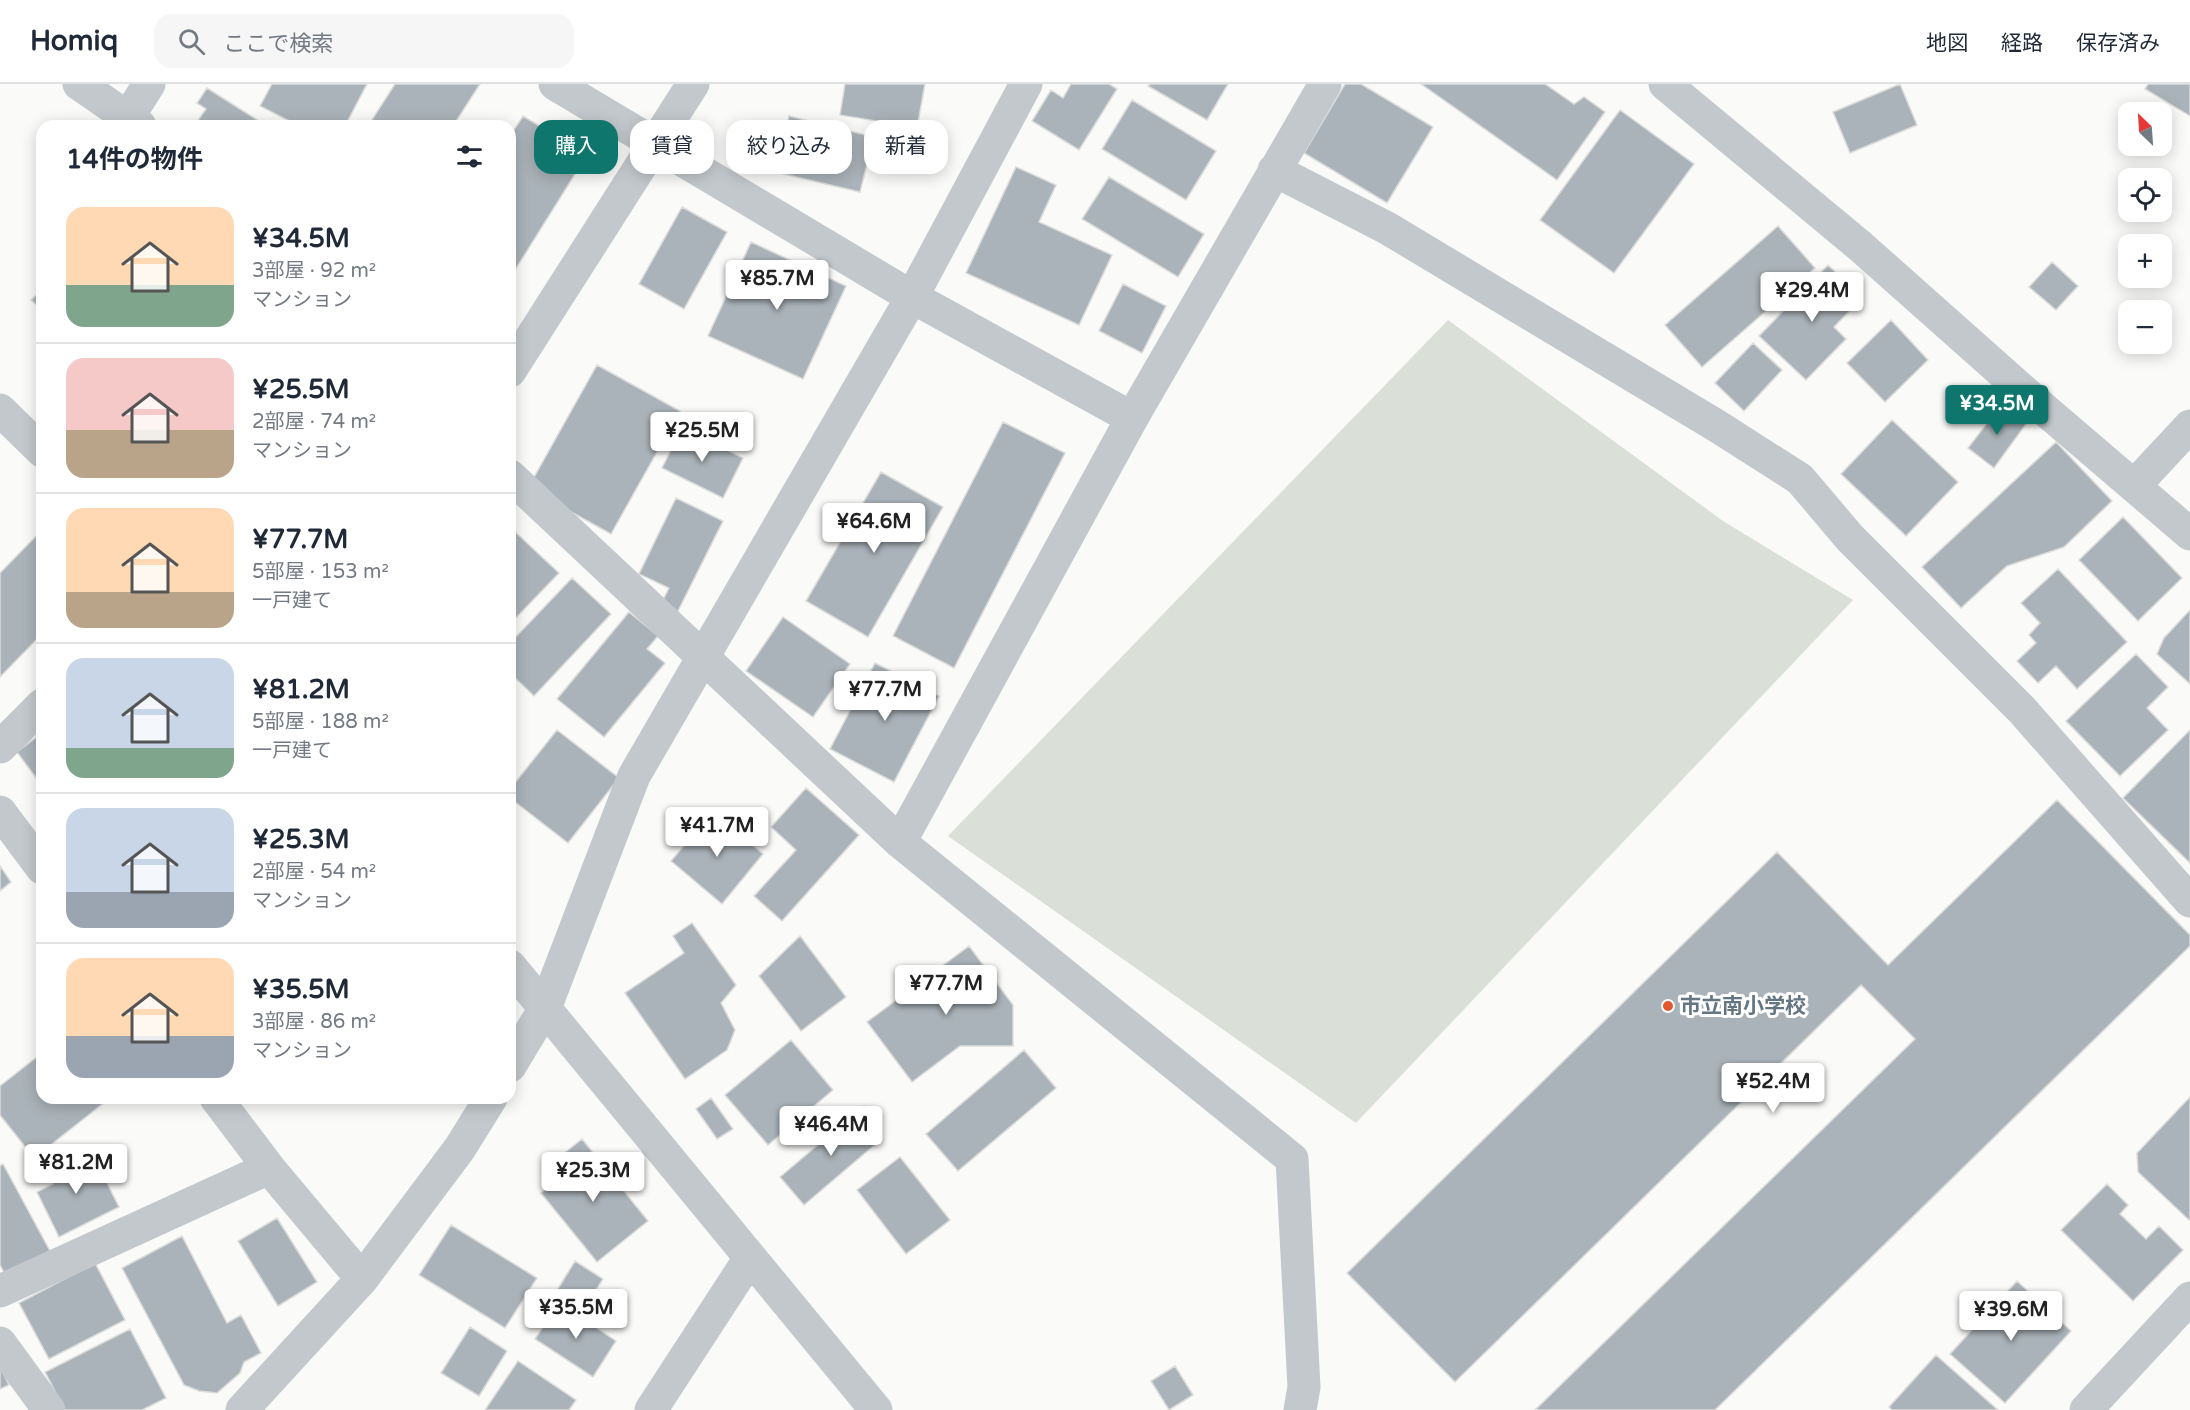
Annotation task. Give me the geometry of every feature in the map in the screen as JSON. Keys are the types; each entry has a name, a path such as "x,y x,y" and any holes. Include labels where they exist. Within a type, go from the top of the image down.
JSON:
{"street":[{"path":"80,84 134,120"},
{"path":"135,120 149,84"},
{"path":"555,84 630,129"},
{"path":"670,120 693,84"},
{"path":"516,1056 545,1008 633,776 912,297 1026,84"},
{"path":"900,842 1132,418 1325,84"},
{"path":"1665,84 1860,246 2038,404 2190,534"},
{"path":"1274,170 1387,228 1717,426 1800,479 1850,538 2022,710 2190,901"},
{"path":"516,362 636,174"},
{"path":"705,174 912,297 1132,418"},
{"path":"0,410 36,445"},
{"path":"2135,485 2190,426"},
{"path":"516,482 900,842 1292,1160 1304,1387 1300,1410"},
{"path":"0,747 36,711"},
{"path":"0,812 36,860"},
{"path":"516,973 876,1410"},
{"path":"221,1104 269,1168 362,1279"},
{"path":"242,1410 362,1279 460,1148 486,1104"},
{"path":"0,1291 269,1168"},
{"path":"651,1410 750,1258"},
{"path":"2086,1410 2190,1298"},
{"path":"0,1343 50,1410"}],"shaded area":[{"path":"1448,320 1723,521 1853,600 1356,1123 948,836"}],"building":[{"path":"272,84 367,84 348,120 287,120 260,106"},
{"path":"395,84 480,84 457,120 372,120"},
{"path":"845,84 925,84 918,120 870,120 840,115"},
{"path":"1071,84 1109,84 1117,89 1079,150 1032,121 1051,90 1063,98"},
{"path":"1150,84 1228,84 1207,120 1148,86"},
{"path":"1345,84 1361,84 1433,127 1387,203 1304,153"},
{"path":"1421,84 1545,84 1574,104 1584,97 1605,112 1557,180"},
{"path":"1900,84 1917,125 1850,153 1833,112"},
{"path":"2148,84 2190,84 2190,116 2172,105 2172,102 2167,102 2145,89"},
{"path":"207,88 258,120 198,120 206,109 197,103"},
{"path":"1132,100 1216,151 1186,200 1102,149"},
{"path":"1620,110 1694,164 1614,273 1540,220"},
{"path":"523,116 534,123 534,174 575,174 516,268 516,127"},
{"path":"789,116 805,120 788,120"},
{"path":"852,132 864,135 865,174 860,192 784,174 852,174"},
{"path":"1016,167 1056,185 1039,222 1112,255 1079,325 966,273"},
{"path":"1109,177 1204,234 1178,277 1082,219"},
{"path":"682,207 727,232 684,309 639,284"},
{"path":"1778,226 1815,268 1702,367 1665,325"},
{"path":"751,242 846,286 803,379 708,336"},
{"path":"2052,262 2078,286 2056,310 2029,287"},
{"path":"1828,265 1862,298 1834,327 1846,339 1806,380 1759,336"},
{"path":"1123,284 1166,306 1142,353 1099,331"},
{"path":"36,295 36,305 31,300"},
{"path":"1891,320 1928,360 1885,402 1847,363"},
{"path":"1753,343 1782,370 1744,411 1715,383"},
{"path":"597,365 680,411 611,534 528,488"},
{"path":"2001,405 2026,424 1994,468 1968,448"},
{"path":"1892,420 1958,482 1906,536 1841,474"},
{"path":"1003,422 1065,453 954,668 893,636"},
{"path":"682,428 743,458 723,498 662,468"},
{"path":"2056,442 2112,501 2064,547 2007,566 1961,608 1922,567"},
{"path":"881,472 943,507 868,637 806,601"},
{"path":"676,498 723,521 677,613 661,604 669,588 639,574"},
{"path":"2123,517 2182,578 2138,621 2079,560"},
{"path":"516,533 559,573 516,618"},
{"path":"36,536 36,640 0,677 0,573"},
{"path":"2058,569 2127,642 2077,689 2056,666 2038,683 2017,661 2036,643 2029,635 2040,623 2021,603"},
{"path":"572,578 611,614 534,696 516,679 516,637"},
{"path":"2190,610 2190,684 2157,654 2164,638"},
{"path":"629,612 658,636 647,649 665,663 604,737 557,699"},
{"path":"783,617 850,664 813,717 746,671"},
{"path":"2136,654 2168,687 2147,708 2168,730 2120,776 2066,721"},
{"path":"875,663 939,696 894,782 830,749"},
{"path":"557,730 619,778 568,843 516,803 516,781"},
{"path":"2190,730 2190,863 2123,798"},
{"path":"36,738 36,778 17,752"},
{"path":"806,788 859,835 782,921 754,896 796,850 771,827"},
{"path":"2057,800 2190,935 2190,946 1715,1410 1535,1410 1915,1039 1861,985 1455,1382 1347,1273 1777,852 1888,965"},
{"path":"713,812 763,854 722,904 671,861"},
{"path":"0,866 11,882 0,891"},
{"path":"692,923 736,985 721,1003 735,1030 727,1050 685,1079 625,993 684,953 673,936"},
{"path":"800,936 846,997 801,1031 759,976"},
{"path":"969,946 1013,1005 1013,1046 960,1046 912,1082 867,1022"},
{"path":"791,1040 833,1090 768,1145 725,1095"},
{"path":"1024,1050 1056,1088 958,1171 926,1134"},
{"path":"36,1058 36,1104 102,1104 34,1158 0,1115 0,1086"},
{"path":"2190,1097 2189,1220 2138,1172 2137,1153"},
{"path":"711,1098 733,1129 717,1139 696,1109"},
{"path":"864,1106 878,1142 804,1205 780,1177"},
{"path":"582,1139 648,1221 597,1262 541,1193 568,1171 557,1159"},
{"path":"73,1156 77,1165 94,1157 119,1207 59,1237 37,1192 53,1184 46,1169"},
{"path":"900,1157 950,1220 906,1254 857,1190"},
{"path":"3,1164 50,1251 6,1276 0,1265 0,1166"},
{"path":"2107,1184 2128,1205 2120,1214 2146,1239 2159,1226 2183,1250 2133,1301 2061,1230"},
{"path":"277,1218 317,1282 278,1306 238,1241"},
{"path":"451,1225 537,1278 505,1328 419,1275"},
{"path":"182,1236 227,1323 241,1315 261,1353 244,1362 240,1373 217,1393 199,1391 184,1385 122,1268"},
{"path":"575,1261 603,1279 584,1309 556,1292"},
{"path":"95,1263 125,1320 49,1359 19,1303"},
{"path":"2017,1281 2071,1331 2005,1403 1950,1354"},
{"path":"559,1303 616,1341 593,1377 535,1339"},
{"path":"470,1327 507,1351 479,1396 441,1373"},
{"path":"130,1329 166,1398 142,1410 65,1410 45,1372"},
{"path":"1936,1355 1998,1410 1892,1410 1889,1407"},
{"path":"518,1361 576,1400 569,1410 485,1410"},
{"path":"1175,1366 1193,1395 1169,1410 1151,1381"},
{"path":"0,1367 9,1385 0,1389"}],"place":[{"name":"市立南小学校","path":"1668,1006"}]}
